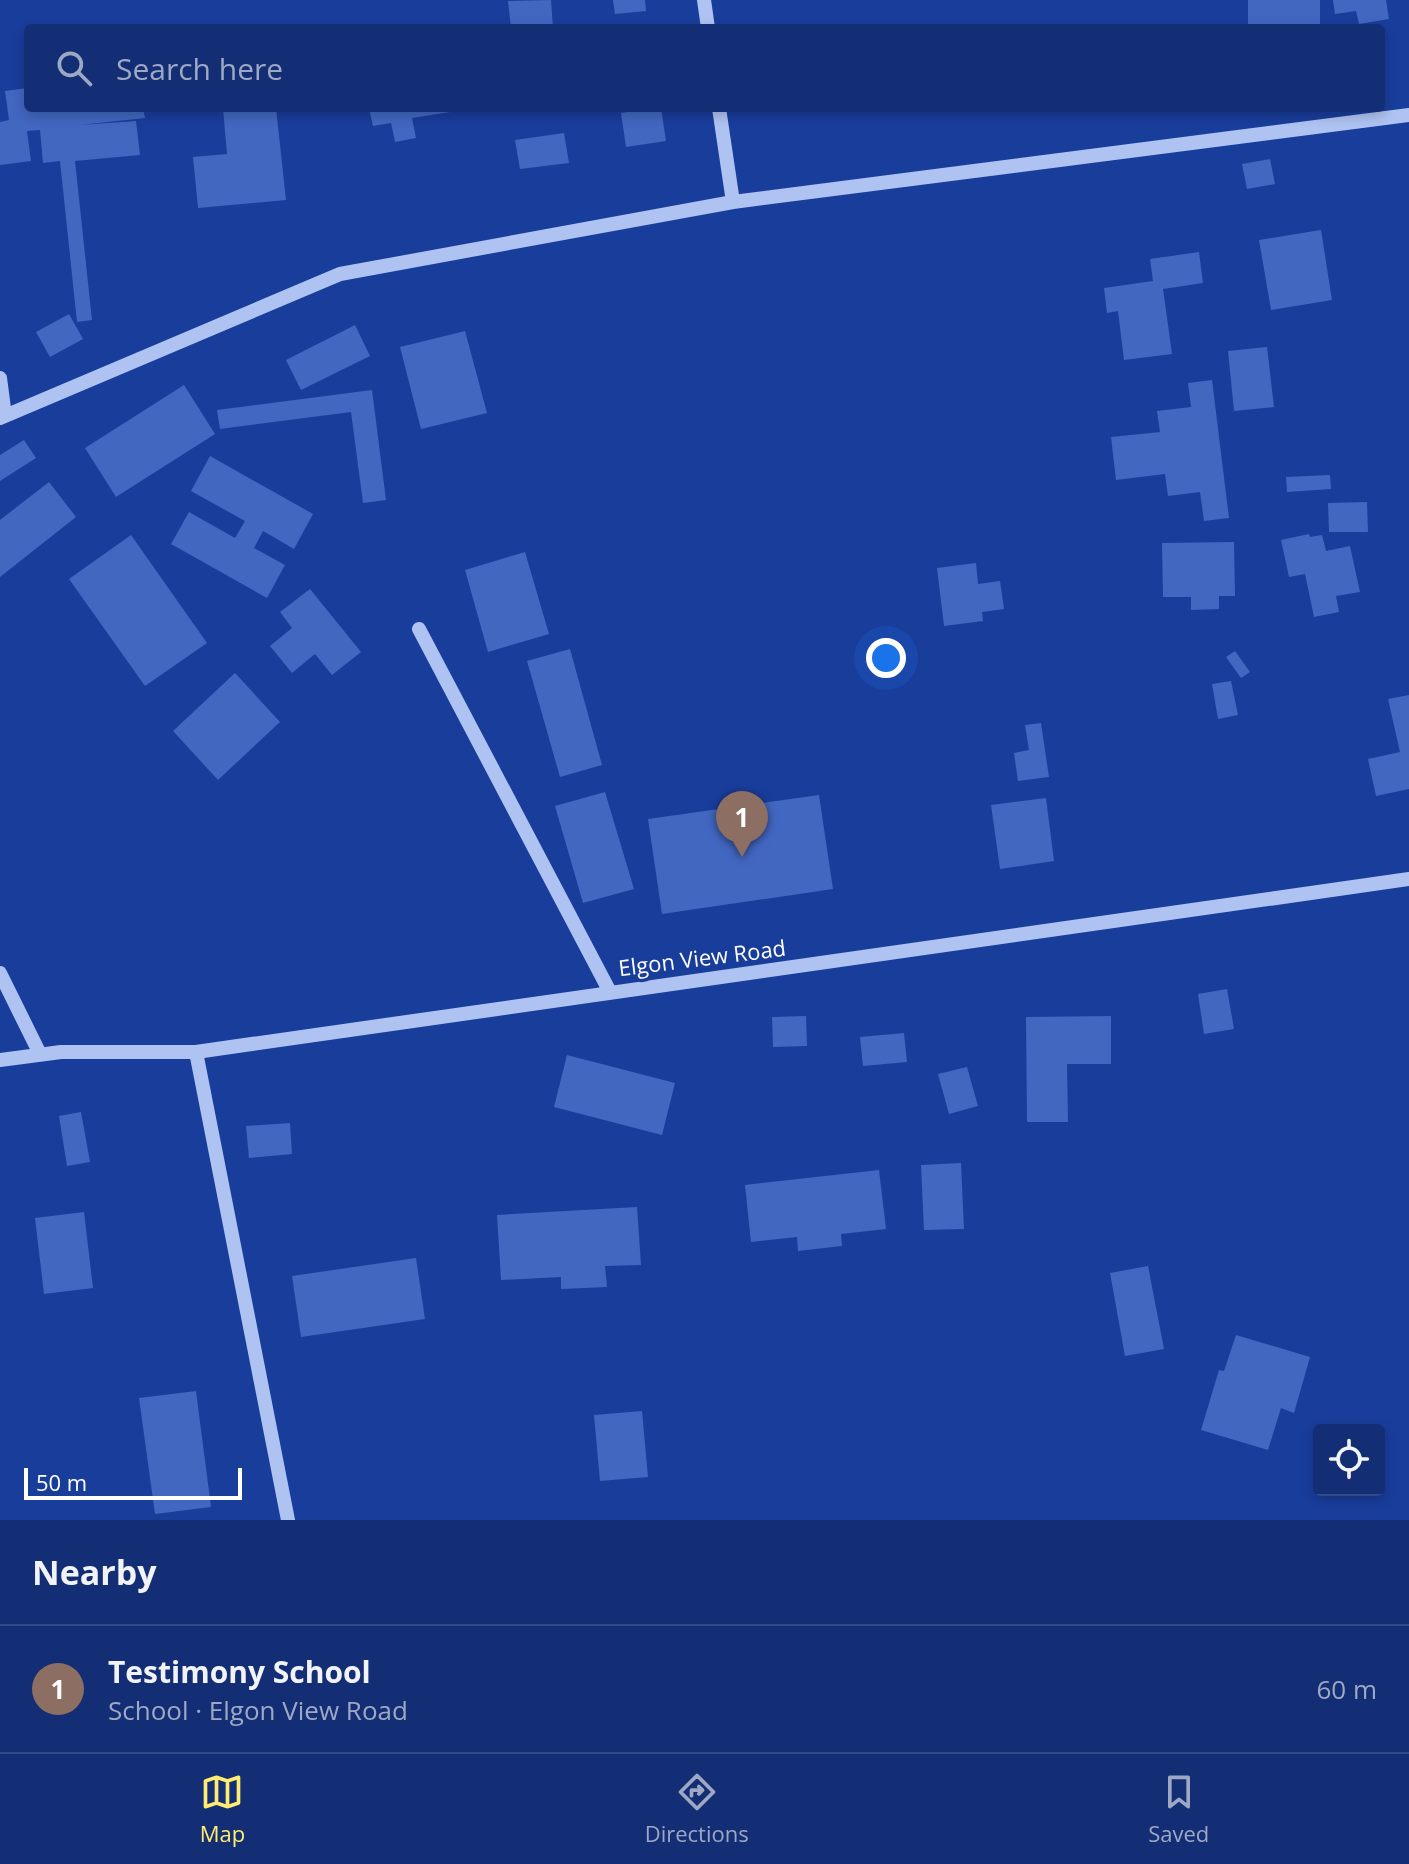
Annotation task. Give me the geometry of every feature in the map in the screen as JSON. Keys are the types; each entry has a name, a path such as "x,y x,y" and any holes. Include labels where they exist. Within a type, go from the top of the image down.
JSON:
{"street":[{"path":"704,0 707,24"},
{"path":"720,112 733,202"},
{"path":"0,378 2,417 340,274 733,202 1409,115"},
{"path":"419,629 610,992"},
{"name":"Elgon View Road","path":"0,1060 61,1052 196,1052 1409,879"},
{"path":"0,973 40,1054"},
{"path":"196,1052 288,1520"}],"building":[{"path":"551,0 553,24 511,24 508,1"},
{"path":"613,0 645,0 646,11 615,14"},
{"path":"1248,0 1320,0 1320,24 1248,24"},
{"path":"1333,0 1386,0 1389,19 1359,24 1356,11 1335,14"},
{"path":"24,89 24,112 144,112 145,118 79,125 136,121 140,155 75,161 92,320 77,322 60,161 43,163 40,130 27,131 31,161 0,165 0,122 9,120 5,91"},
{"path":"223,112 276,112 286,200 198,208 193,157 227,154"},
{"path":"370,112 450,112 412,118 416,138 395,142 391,123 373,126"},
{"path":"662,112 666,141 626,147 621,113"},
{"path":"564,133 569,163 520,169 515,140"},
{"path":"1270,159 1275,184 1247,189 1242,164"},
{"path":"1321,230 1332,300 1271,310 1259,240"},
{"path":"1199,252 1203,283 1163,289 1172,354 1124,360 1118,311 1107,313 1104,288 1153,281 1150,259"},
{"path":"69,314 83,339 50,357 36,332"},
{"path":"355,325 370,356 301,390 286,360"},
{"path":"465,331 487,413 421,429 400,347"},
{"path":"1267,347 1274,407 1234,411 1228,351"},
{"path":"1212,380 1229,518 1204,521 1200,492 1168,496 1165,474 1116,480 1111,437 1160,432 1157,411 1191,407 1188,383"},
{"path":"184,385 215,434 116,497 85,448"},
{"path":"372,390 386,500 363,503 351,412 220,429 217,410"},
{"path":"24,440 36,458 0,481 0,455"},
{"path":"210,456 313,514 294,549 263,531 254,548 285,565 267,598 171,544 189,512 235,538 245,521 191,491"},
{"path":"1330,475 1331,489 1287,492 1286,477"},
{"path":"49,482 76,517 0,577 0,520"},
{"path":"1367,502 1368,532 1329,532 1328,503"},
{"path":"1309,534 1310,537 1322,535 1326,551 1350,546 1360,592 1336,596 1339,612 1314,617 1305,574 1289,577 1281,540"},
{"path":"131,535 207,643 145,686 69,579"},
{"path":"1234,542 1235,596 1219,596 1219,609 1191,610 1191,597 1163,597 1162,543"},
{"path":"525,552 549,634 488,652 465,570"},
{"path":"976,563 978,584 1000,581 1004,609 982,612 983,621 944,626 937,568"},
{"path":"310,589 361,652 332,675 315,654 292,673 270,646 292,628 280,612"},
{"path":"570,649 602,765 560,777 527,661"},
{"path":"1235,651 1250,672 1241,678 1226,657"},
{"path":"235,673 280,722 218,780 173,731"},
{"path":"1231,681 1238,715 1218,719 1212,684"},
{"path":"1409,695 1409,789 1376,796 1368,759 1400,752 1388,699"},
{"path":"1041,723 1049,777 1018,781 1014,753 1029,750 1025,725"},
{"path":"605,792 634,889 583,903 555,806"},
{"path":"819,795 833,889 662,914 648,819"},
{"path":"1046,798 1054,861 1000,869 991,805"},
{"path":"1227,989 1234,1029 1204,1034 1198,994"},
{"path":"806,1016 807,1046 773,1047 772,1017"},
{"path":"1111,1016 1111,1064 1067,1064 1068,1122 1027,1122 1026,1017"},
{"path":"904,1033 907,1062 863,1066 860,1037"},
{"path":"567,1055 675,1083 662,1135 554,1107"},
{"path":"967,1067 978,1106 949,1114 938,1074"},
{"path":"81,1112 90,1162 67,1166 59,1116"},
{"path":"290,1123 292,1154 249,1158 246,1126"},
{"path":"961,1163 964,1229 924,1230 921,1165"},
{"path":"879,1170 886,1229 841,1234 842,1246 798,1251 797,1237 751,1242 745,1185"},
{"path":"637,1207 641,1265 605,1266 607,1287 561,1289 561,1277 501,1280 497,1215"},
{"path":"84,1212 93,1288 44,1294 35,1218"},
{"path":"416,1258 425,1319 301,1337 292,1276"},
{"path":"1148,1266 1164,1349 1125,1356 1110,1273"},
{"path":"1236,1335 1310,1357 1294,1413 1281,1408 1268,1450 1201,1430 1219,1370 1224,1371"},
{"path":"196,1391 211,1507 155,1514 139,1398"},
{"path":"642,1411 648,1477 600,1481 594,1415"}],"place":[{"name":"Testimony School","path":"742,857"}]}
